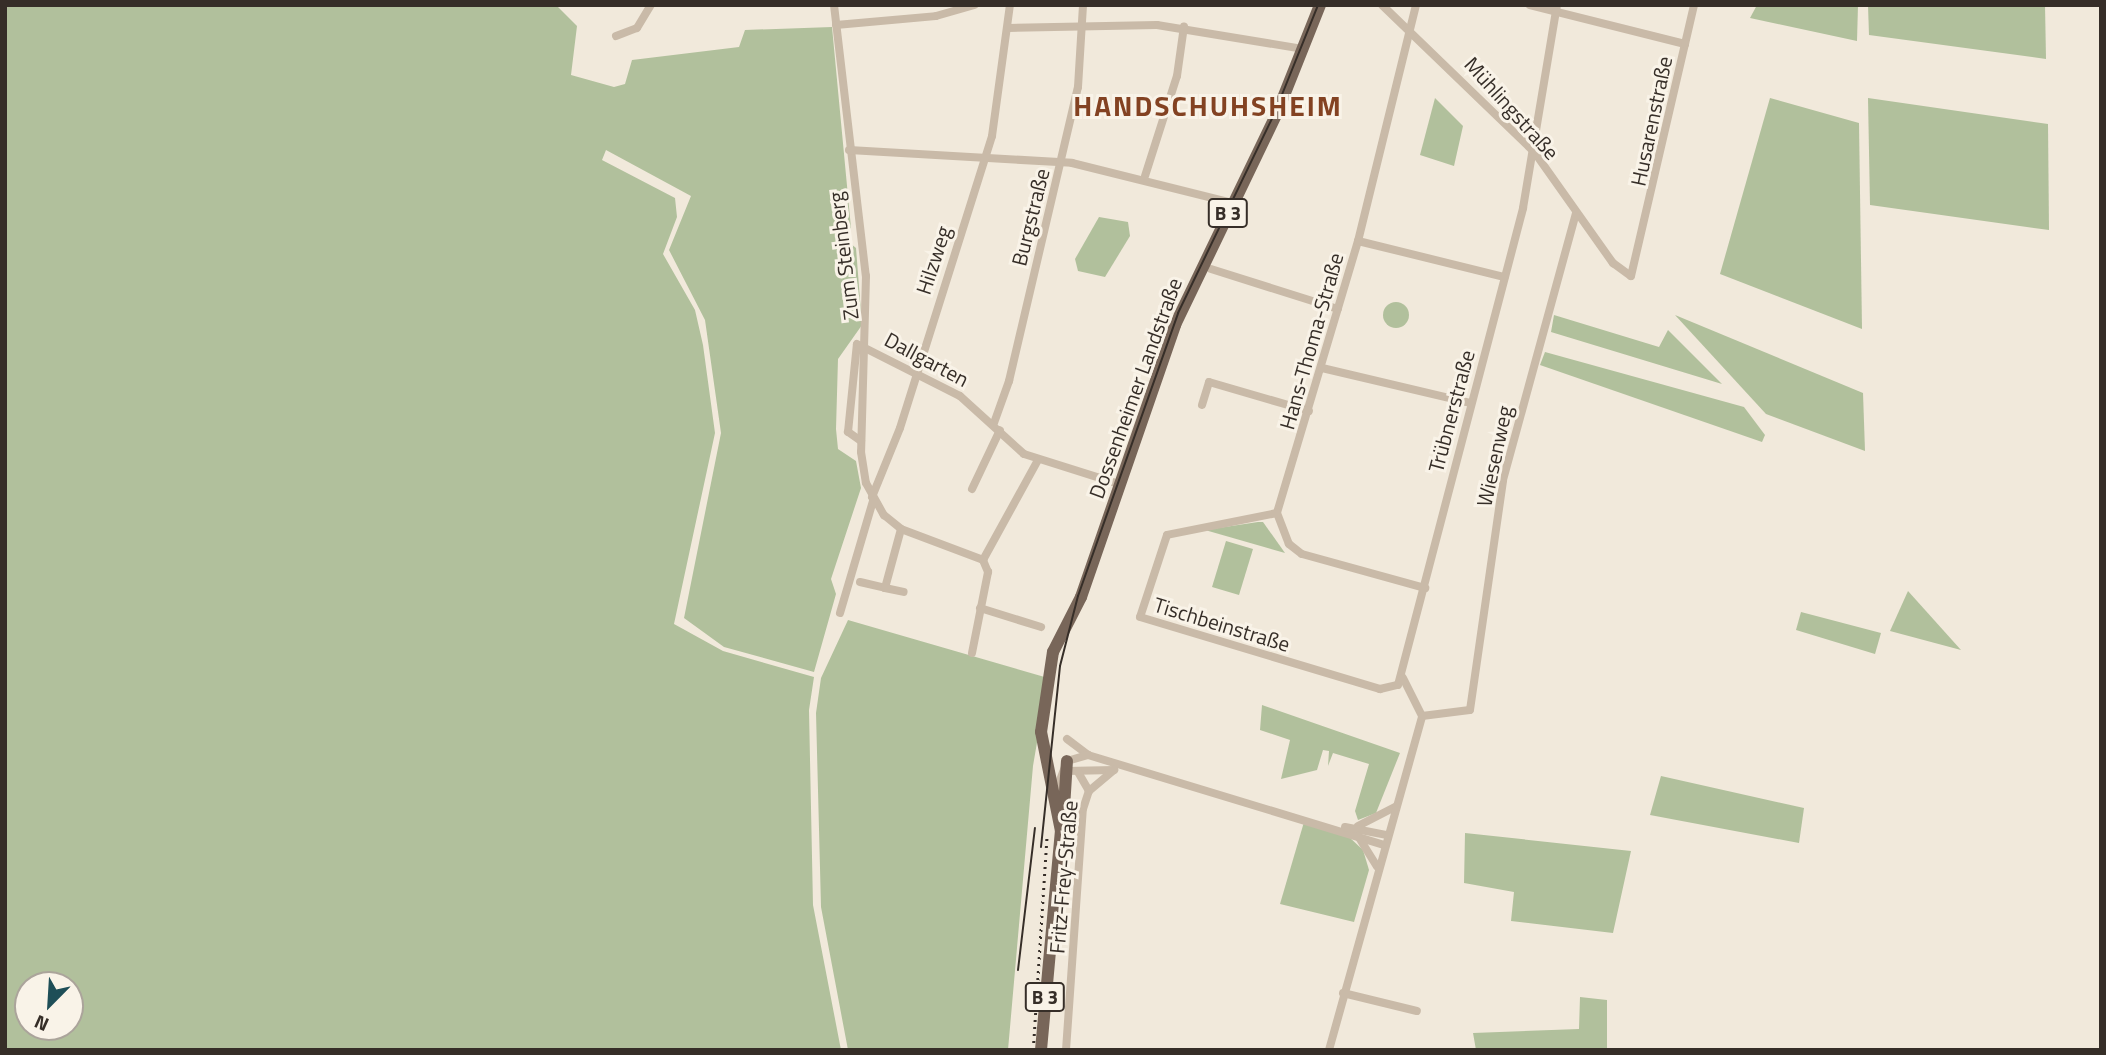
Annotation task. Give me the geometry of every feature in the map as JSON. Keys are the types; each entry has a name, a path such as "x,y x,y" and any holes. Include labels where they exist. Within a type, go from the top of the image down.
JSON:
{"main road":[{"name":"Dossenheimer Landstraße","path":"1060,831 1055,793 1041,740 1042,713 1054,652 1081,597 1175,325 1304,49 1320,5"},
{"name":"Dossenheimer Landstraße","path":"1041,1050 1068,768 1052,758 1042,713"}],"street":[{"path":"616,36 637,29 651,5"},
{"name":"Zum Steinberg","path":"834,5 849,150 866,276 868,347 861,441 873,499 840,613"},
{"path":"836,25 936,16 974,5"},
{"name":"Hilzweg","path":"873,499 885,475 915,371 985,156 1009,27 1010,5"},
{"name":"Burgstraße","path":"972,489 997,427 1061,161 1084,26 1083,5"},
{"name":"Mühlingstraße","path":"1382,5 1410,27 1535,153 1576,213 1631,276"},
{"name":"Hans-Thoma-Straße","path":"1277,513 1322,368 1357,241 1416,5"},
{"name":"Husarenstraße","path":"1530,5 1556,9 1685,44 1631,276"},
{"path":"1685,44 1694,5"},
{"name":"Trübnerstraße","path":"1403,678 1535,153 1556,9"},
{"path":"1009,27 1184,26 1304,49"},
{"path":"1146,176 1177,76 1184,26"},
{"path":"849,150 1061,161 1146,176 1233,202"},
{"name":"Wiesenweg","path":"1422,716 1470,710 1503,480 1576,213"},
{"path":"1357,241 1505,277"},
{"path":"1211,269 1338,310"},
{"name":"Dallgarten","path":"861,441 848,432 850,370 855,345 868,347 915,371 997,427"},
{"path":"1322,368 1470,403"},
{"path":"1202,405 1209,382 1309,411"},
{"path":"997,427 1038,460 1119,484"},
{"path":"982,560 1038,460"},
{"path":"873,499 901,529 982,560 988,572 972,653"},
{"path":"1277,513 1289,544 1301,554 1425,588"},
{"name":"Tischbeinstraße","path":"1277,513 1167,535 1140,617 1380,689 1403,678"},
{"path":"885,588 901,529"},
{"path":"860,582 904,592"},
{"path":"980,608 1041,627"},
{"path":"1329,1050 1377,868 1422,716 1403,678"},
{"name":"Fritz-Frey-Straße","path":"1068,739 1088,755 1138,772 1356,831 1387,835"},
{"path":"1068,768 1088,755"},
{"name":"Fritz-Frey-Straße","path":"1068,768 1138,772"},
{"name":"Fritz-Frey-Straße","path":"1068,768 1089,791"},
{"name":"Dossenheimer Landstraße","path":"1055,793 1068,768"},
{"name":"Fritz-Frey-Straße","path":"1066,1050 1089,791 1114,770"},
{"name":"Fritz-Frey-Straße","path":"1356,831 1395,807"},
{"path":"1356,831 1377,868"},
{"name":"Fritz-Frey-Straße","path":"1356,831 1384,845"},
{"path":"1343,993 1417,1011"}],"green space":[{"path":"5,5 556,5 577,26 571,75 614,87 625,84 632,60 739,47 745,30 832,27 851,228 845,239 856,248 862,325 838,359 836,429 838,449 856,461 861,488 831,579 836,594 814,672 724,647 684,618 721,433 705,320 669,250 691,196 606,150 602,160 675,198 677,217 663,254 695,310 703,345 715,433 674,624 723,651 814,677 809,710 813,905 841,1050 5,1050"},
{"path":"1757,5 1858,5 1857,41 1750,18"},
{"path":"1868,5 2045,5 2046,59 1869,35"},
{"path":"1435,98 1463,126 1454,166 1420,155"},
{"path":"1770,98 1859,123 1862,329 1720,274"},
{"path":"1868,98 2048,124 2049,230 1870,205"},
{"path":"1099,217 1128,222 1130,236 1105,277 1078,271 1075,259"},
{"path":"1396,302 1405,306 1409,315 1405,324 1396,328 1387,324 1383,315 1387,306"},
{"path":"1554,315 1659,347 1668,330 1722,384 1551,332"},
{"path":"1675,315 1863,393 1865,451 1766,414"},
{"path":"1545,352 1744,407 1765,435 1762,442 1540,365"},
{"path":"1258,522 1263,522 1285,553 1205,530"},
{"path":"1226,541 1253,549 1239,595 1212,587"},
{"path":"1908,591 1961,650 1890,631"},
{"path":"1801,612 1881,633 1875,654 1796,630"},
{"path":"848,620 1048,678 1033,766 1008,1050 848,1050 821,907 816,713 821,678"},
{"path":"1262,705 1400,753 1376,813 1358,820 1355,811 1369,764 1333,753 1328,766 1329,751 1323,750 1317,770 1281,779 1290,740 1260,730"},
{"path":"1661,776 1804,808 1799,843 1650,815"},
{"path":"1304,822 1348,836 1363,850 1369,870 1354,922 1280,904"},
{"path":"1465,833 1631,851 1613,933 1511,921 1514,892 1464,883"},
{"path":"1580,997 1607,1000 1607,1050 1476,1050 1473,1033 1579,1029"}],"tram line":[{"path":"1041,847 1060,666 1078,596 1178,313 1275,112 1318,5"},
{"path":"1018,970 1035,828"}],"railway":[{"path":"1033,1050 1047,834"}],"district":[{"name":"HANDSCHUHSHEIM","path":"1208,106"}]}
